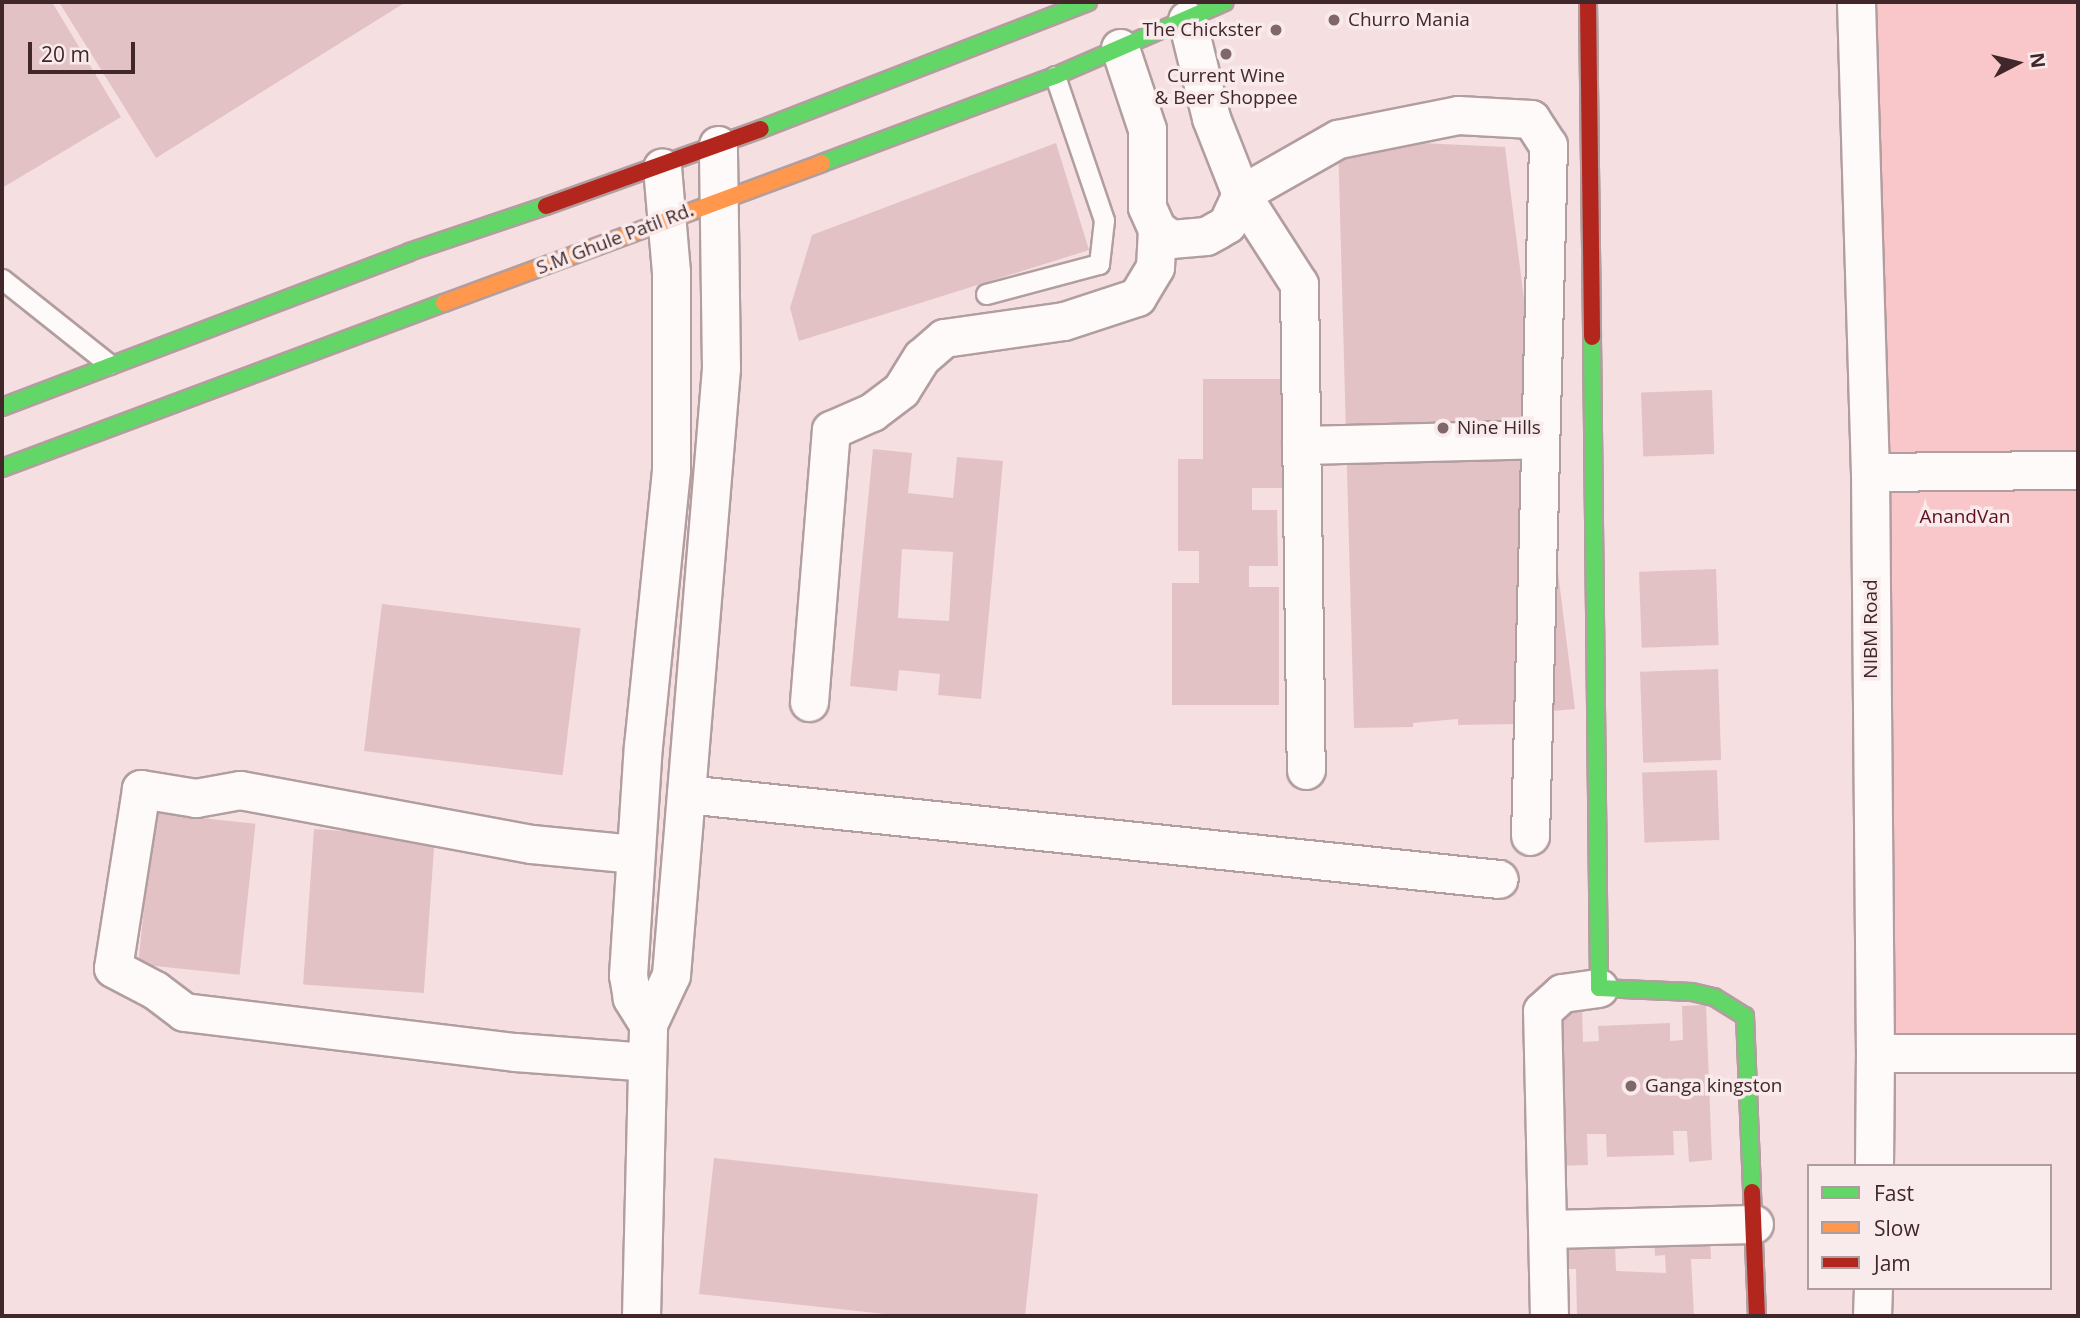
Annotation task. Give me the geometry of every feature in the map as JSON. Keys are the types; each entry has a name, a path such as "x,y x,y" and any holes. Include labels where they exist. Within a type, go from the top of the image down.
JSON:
{"street":[{"path":"2,407 109,363 409,252 662,167 1088,2"},
{"name":"S.M Ghule Patil Rd.","path":"2,468 667,221 718,199 1055,76 1225,2"},
{"path":"1588,2 1599,988"},
{"name":"NIBM Road","path":"1856,2 1870,472 1874,1164"},
{"path":"1187,20 1211,118 1241,194 1299,284 1306,770"},
{"path":"809,702 831,430 872,412 901,390 922,357 944,338 1064,321 1137,297 1155,267 1157,229 1147,206 1147,129 1120,48"},
{"path":"1157,229 1171,239 1206,236 1227,224 1241,194 1338,139 1458,115 1531,119 1548,145 1530,836"},
{"path":"641,1316 648,1024 671,975 721,368 718,145"},
{"path":"648,1024 632,998 628,975 635,854 671,470 667,221 662,167"},
{"path":"1301,445 1540,439"},
{"path":"1870,472 2078,470"},
{"path":"635,854 531,844 240,790 196,798 141,789 113,968 155,990 184,1013 515,1052 647,1062"},
{"path":"686,794 1499,879"},
{"path":"1549,1316 1542,1011 1562,993 1599,988 1692,992 1714,997 1745,1016 1757,1316"},
{"path":"1875,1053 2078,1053"},
{"path":"1547,1229 1754,1224"},
{"path":"1872,1316 1873,1290"}],"lane":[{"path":"986,294 1099,264 1104,220 1055,76"},
{"path":"2,279 109,363"}],"green space":[{"name":"AnandVan","path":"1854,2 2078,2 2078,1033 1854,1033"}],"building":[{"path":"2,2 52,2 121,117 2,188"},
{"path":"59,2 406,2 156,158"},
{"name":"Nine Hills","path":"1338,139 1505,147 1575,709 1516,714 1516,724 1458,725 1458,719 1413,723 1413,727 1354,728"},
{"path":"1056,143 1089,250 799,341 790,308 812,235"},
{"path":"1203,379 1289,379 1290,488 1252,488 1252,510 1277,510 1278,566 1249,566 1249,587 1279,587 1279,705 1172,705 1172,583 1199,583 1199,551 1178,551 1178,459 1203,459"},
{"path":"1712,390 1714,454 1643,456 1641,392"},
{"path":"873,449 912,453 908,493 953,498 957,457 1003,461 981,699 938,695 940,674 899,670 897,691 850,686","holes":["902,549 953,552 949,621 898,618"]},
{"path":"1716,569 1719,645 1642,648 1639,572"},
{"path":"382,604 581,628 562,775 364,751"},
{"path":"1718,669 1721,760 1643,763 1640,672"},
{"path":"1717,770 1719,840 1644,843 1642,773"},
{"path":"154,813 255,824 240,975 138,964"},
{"path":"314,829 435,837 424,993 303,985"},
{"name":"Ganga kingston","path":"1706,1005 1712,1160 1689,1162 1687,1131 1673,1131 1674,1155 1607,1157 1606,1134 1587,1134 1588,1165 1556,1166 1550,1011 1582,1010 1583,1042 1599,1041 1598,1026 1670,1023 1670,1041 1683,1040 1682,1006"},
{"path":"714,1158 1038,1194 1025,1316 904,1316 699,1294"},
{"path":"1710,1236 1711,1259 1691,1259 1694,1316 1577,1316 1576,1269 1558,1269 1557,1246 1615,1244 1616,1271 1666,1273 1665,1255 1655,1256 1654,1237"}],"traffic: fast":[{"path":"761,129 1088,2"},
{"path":"822,163 1055,76 1225,2"},
{"path":"2,407 409,252 546,206"},
{"path":"2,468 444,303"},
{"path":"1592,337 1599,988 1692,992 1714,997 1745,1016 1752,1192"}],"traffic: slow":[{"path":"444,303 822,163"}],"traffic: jam":[{"path":"1588,2 1592,337"},
{"path":"546,206 761,129"},
{"path":"1752,1192 1757,1316"}],"place":[{"name":"Churro Mania","path":"1334,20"},
{"name":"The Chickster","path":"1276,30"},
{"name":"Current Wine & Beer Shoppee","path":"1226,54"},
{"name":"Nine Hills","path":"1443,428"},
{"name":"Ganga kingston","path":"1631,1086"}]}
